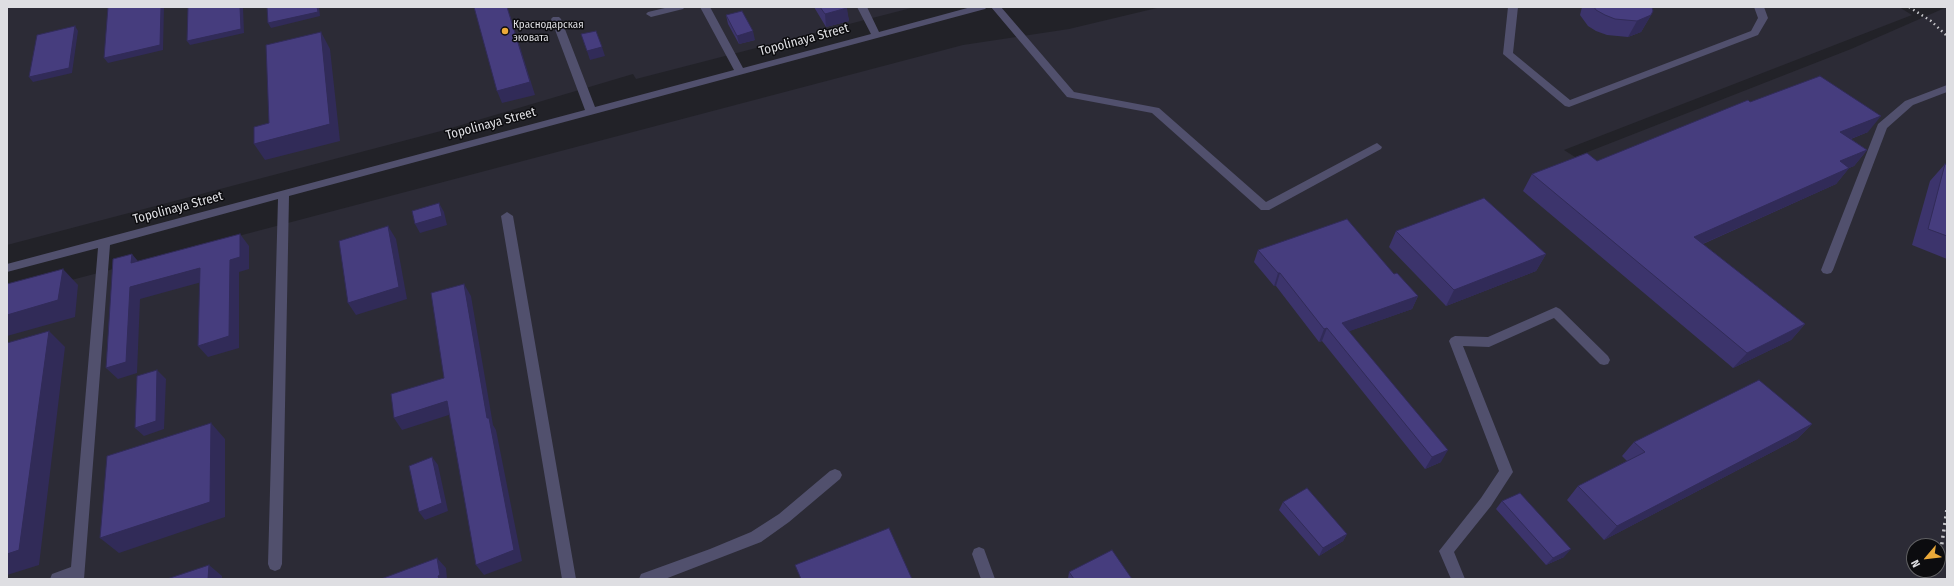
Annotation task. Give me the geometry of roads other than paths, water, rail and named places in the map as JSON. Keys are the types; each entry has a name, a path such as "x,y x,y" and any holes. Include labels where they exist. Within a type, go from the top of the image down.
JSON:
{"street":[{"path":"651,14 680,7"},
{"path":"705,7 740,72"},
{"path":"862,7 869,18 876,35"},
{"name":"Topolinaya Street","path":"7,268 982,7"},
{"path":"996,7 1071,95 1155,110 1265,207 1376,147"},
{"path":"1513,7 1508,54 1568,104 1755,33 1763,18 1759,7"},
{"path":"556,19 591,112"},
{"path":"1827,270 1882,126 1909,104 1947,88"},
{"path":"275,564 284,194"},
{"path":"507,216 569,579"},
{"path":"57,579 77,575 104,242"},
{"path":"1458,579 1446,551 1486,502 1506,472 1455,341 1489,342 1556,312 1604,360"},
{"path":"646,579 713,555 756,537 784,518 834,474"},
{"path":"979,554 988,579"}],"railway":[{"path":"1909,7 1931,21 1947,36"},
{"path":"1943,538 1947,509"}],"place":[{"name":"Краснодарская эковата","path":"505,31"}]}
